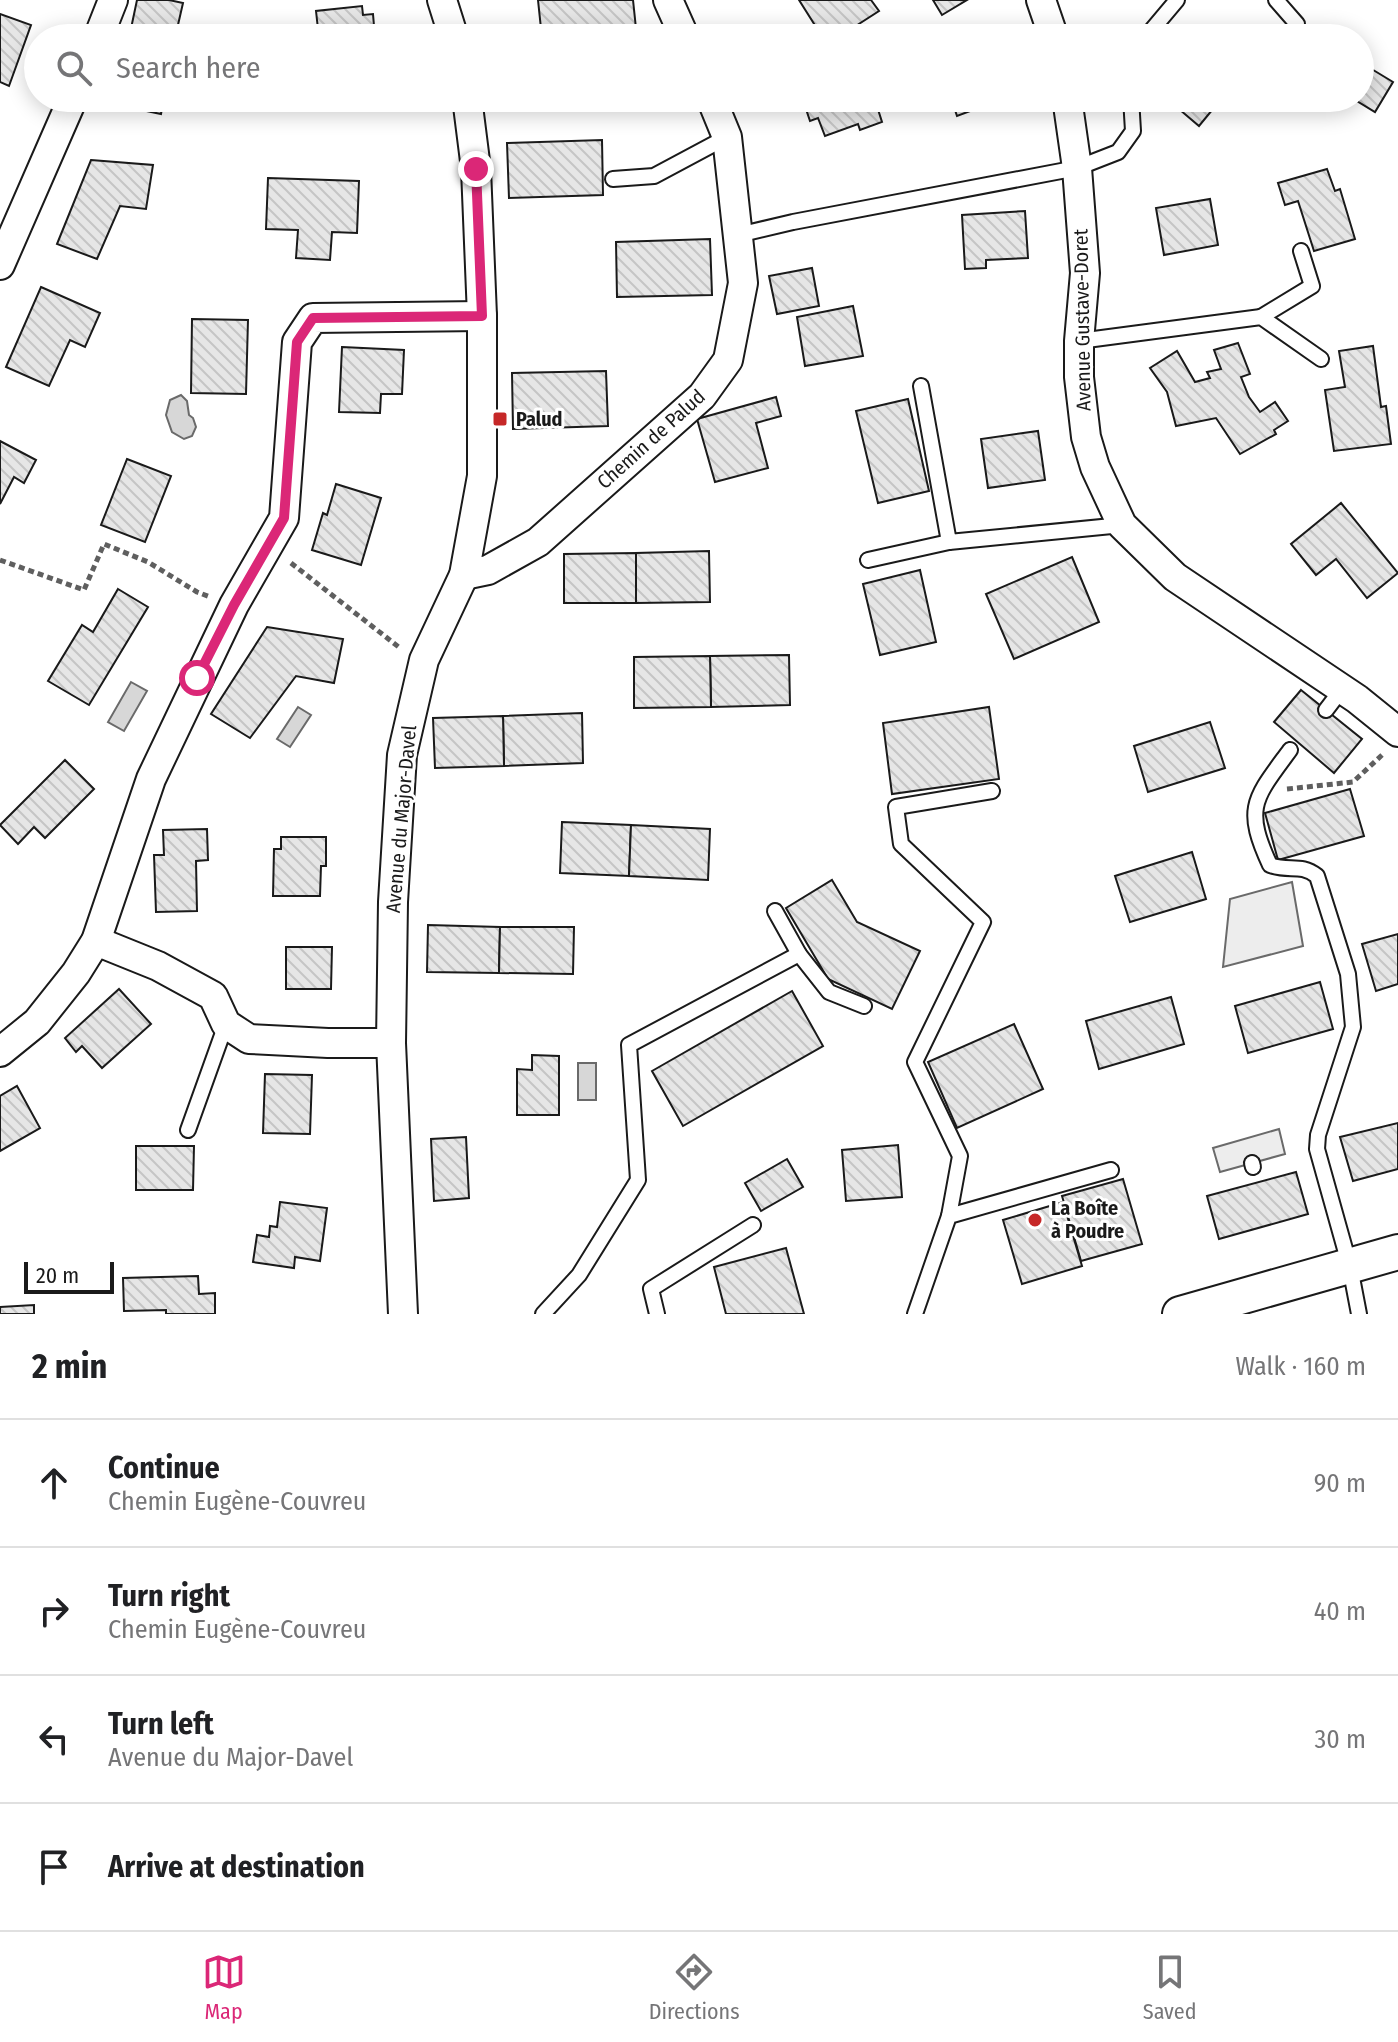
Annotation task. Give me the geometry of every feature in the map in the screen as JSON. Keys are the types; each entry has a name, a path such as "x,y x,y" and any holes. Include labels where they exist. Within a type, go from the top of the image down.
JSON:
{"street":[{"path":"104,24 113,0"},
{"path":"442,0 450,24"},
{"path":"668,0 679,24"},
{"path":"1041,0 1049,24"},
{"path":"0,265 67,112"},
{"name":"Avenue du Major-Davel","path":"403,1314 391,1043 393,902 402,755 424,660 464,575 482,476 482,316 476,169 469,112"},
{"name":"Chemin de Palud","path":"464,575 488,570 538,542 702,396 728,360 743,283 727,137 717,112"},
{"name":"Avenue Gustave-Doret","path":"1069,112 1077,168 1085,273 1079,377 1086,437 1095,467 1122,525 1175,577 1390,743"},
{"path":"0,1052 37,1022 76,973 96,941 151,779 234,605 284,518 297,342 313,318 482,316"},
{"path":"96,941 158,966 213,996 226,1024 249,1039 391,1043"},
{"path":"1180,1314 1398,1252"}],"lane":[{"path":"1157,24 1177,0"},
{"path":"1276,0 1297,24"},
{"path":"738,235 1077,168 1118,152 1133,131 1132,112"},
{"path":"613,179 654,176 727,137"},
{"path":"1079,341 1261,317 1312,286 1301,251"},
{"path":"1261,317 1321,359"},
{"path":"921,386 949,542"},
{"path":"868,560 949,542 1122,525"},
{"path":"1290,750 1259,792 1253,814 1270,865 1281,869 1306,868 1317,876 1348,974 1353,1027 1318,1135 1317,1149 1350,1267 1359,1314"},
{"path":"915,1314 949,1216 960,1156 915,1062 983,922 901,844 896,807 992,791"},
{"path":"775,911 799,954 829,992 864,1006"},
{"path":"543,1314 579,1275 638,1180 629,1045 799,954"},
{"path":"188,1130 226,1024"},
{"path":"949,1216 1111,1170"},
{"path":"657,1314 651,1289 753,1225"}],"path":[{"path":"0,560 84,590 104,544 148,562 197,592 234,605"},
{"path":"269,545 405,652 410,643"},
{"path":"1259,792 1353,782 1390,743"}],"shaded area":[{"path":"181,395 187,401 189,415 196,427 192,436 184,439 172,432 166,415 170,400"},
{"path":"131,682 147,691 124,731 108,722"},
{"path":"298,707 311,715 290,747 277,739"},
{"path":"1292,882 1303,946 1223,967 1230,899"},
{"path":"578,1063 596,1063 596,1100 578,1100"},
{"path":"1279,1129 1285,1154 1220,1172 1213,1148"}],"building":[{"path":"137,0 183,3 178,24 132,24"},
{"path":"538,0 633,0 636,24 541,24"},
{"path":"799,0 871,0 879,11 859,24 814,24"},
{"path":"933,0 967,0 942,15"},
{"path":"362,6 363,15 373,14 374,24 317,24 316,11"},
{"path":"0,14 28,24 24,24 24,44 9,86 0,82"},
{"path":"1374,70 1393,82 1374,111"},
{"path":"807,112 879,112 882,122 860,130 858,124 825,136 818,118 810,121"},
{"path":"1182,112 1210,112 1199,126"},
{"path":"602,140 603,195 509,198 507,143"},
{"path":"91,160 153,165 146,209 120,206 97,259 57,244"},
{"path":"1327,169 1335,191 1340,189 1355,239 1314,251 1298,201 1285,205 1278,183"},
{"path":"268,178 359,181 357,233 332,232 330,260 296,258 298,230 266,229"},
{"path":"1210,199 1218,245 1164,255 1156,208"},
{"path":"1025,211 1028,258 986,260 986,268 965,269 962,215"},
{"path":"710,239 712,295 617,297 616,242"},
{"path":"812,268 819,306 777,314 769,276"},
{"path":"41,287 100,313 85,347 70,340 49,386 6,367"},
{"path":"853,306 863,356 805,366 797,317"},
{"path":"192,319 248,320 246,394 191,393"},
{"path":"1238,343 1250,374 1241,377 1249,397 1260,412 1275,402 1288,421 1274,430 1276,434 1240,454 1216,418 1176,426 1167,392 1150,368 1177,351 1195,382 1210,378 1207,372 1221,369 1214,350"},
{"path":"1373,346 1381,407 1386,406 1391,444 1334,451 1325,390 1345,387 1339,351"},
{"path":"342,347 404,350 402,394 381,394 380,413 339,412"},
{"path":"606,371 608,426 513,429 512,373"},
{"path":"776,397 781,416 756,423 768,468 715,482 697,419"},
{"path":"908,399 929,491 878,503 856,411"},
{"path":"1038,431 1045,480 988,488 981,439"},
{"path":"0,441 36,460 24,483 14,477 0,504"},
{"path":"127,459 171,476 145,542 101,525"},
{"path":"336,484 381,498 361,565 312,550"},
{"path":"1341,503 1398,573 1367,598 1336,559 1316,575 1291,544"},
{"path":"709,551 710,602 636,603 636,553"},
{"path":"636,553 636,603 564,603 564,554"},
{"path":"1072,557 1099,622 1014,659 986,594"},
{"path":"920,570 936,642 880,655 863,584"},
{"path":"118,589 148,607 89,705 48,681 82,625 93,632"},
{"path":"267,627 343,639 334,683 296,676 250,738 211,714"},
{"path":"789,655 790,705 711,707 710,656"},
{"path":"710,656 711,707 634,708 634,657"},
{"path":"1301,690 1362,739 1334,773 1274,722"},
{"path":"989,707 999,779 892,794 883,723"},
{"path":"582,713 583,763 504,766 503,716"},
{"path":"503,716 504,766 435,768 433,718"},
{"path":"1210,722 1225,768 1148,792 1134,746"},
{"path":"65,760 94,789 45,838 34,827 18,844 0,825"},
{"path":"1350,789 1364,836 1278,860 1265,813"},
{"path":"562,822 631,825 629,876 560,873"},
{"path":"631,825 710,829 708,880 629,876"},
{"path":"207,829 208,860 196,861 197,911 156,912 154,855 164,855 163,830"},
{"path":"281,837 326,837 326,866 321,866 320,896 273,896 274,849 281,849"},
{"path":"1192,852 1206,899 1130,922 1115,876"},
{"path":"832,880 857,922 920,951 892,1009 828,979 786,908"},
{"path":"428,925 500,927 499,973 427,972"},
{"path":"500,927 574,927 573,974 499,973"},
{"path":"1398,934 1398,984 1376,991 1362,944"},
{"path":"286,947 332,947 331,989 286,989"},
{"path":"1320,982 1333,1029 1248,1053 1235,1006"},
{"path":"119,989 151,1024 102,1068 82,1046 76,1052 65,1038"},
{"path":"792,991 823,1046 683,1126 652,1071"},
{"path":"1171,997 1184,1044 1099,1069 1086,1021"},
{"path":"1014,1024 1043,1089 957,1128 928,1062"},
{"path":"532,1055 559,1056 559,1115 517,1115 517,1069 532,1070"},
{"path":"265,1074 312,1075 310,1134 263,1133"},
{"path":"17,1086 40,1128 0,1151 0,1096"},
{"path":"1398,1123 1398,1169 1353,1181 1340,1137"},
{"path":"466,1137 469,1198 434,1201 431,1139"},
{"path":"898,1145 902,1197 846,1201 842,1150"},
{"path":"136,1146 194,1146 193,1190 136,1190"},
{"path":"787,1159 803,1187 761,1211 745,1183"},
{"path":"1296,1172 1308,1214 1219,1239 1207,1196"},
{"path":"1123,1179 1142,1244 1081,1261 1062,1196"},
{"path":"280,1202 327,1208 320,1261 295,1257 294,1268 253,1262 257,1235 269,1237 270,1226 277,1227"},
{"path":"1063,1202 1082,1266 1022,1284 1003,1220"},
{"path":"786,1248 804,1314 726,1314 714,1267"},
{"path":"198,1276 199,1294 215,1293 215,1314 124,1311 123,1278"},
{"path":"34,1305 34,1314 0,1314 0,1307"}],"place":[{"name":"Palud","path":"500,419"},
{"name":"La Boîte à Poudre","path":"1035,1220"}],"route":[{"path":"197,678 284,518 297,342 313,318 482,316 476,169"}]}
